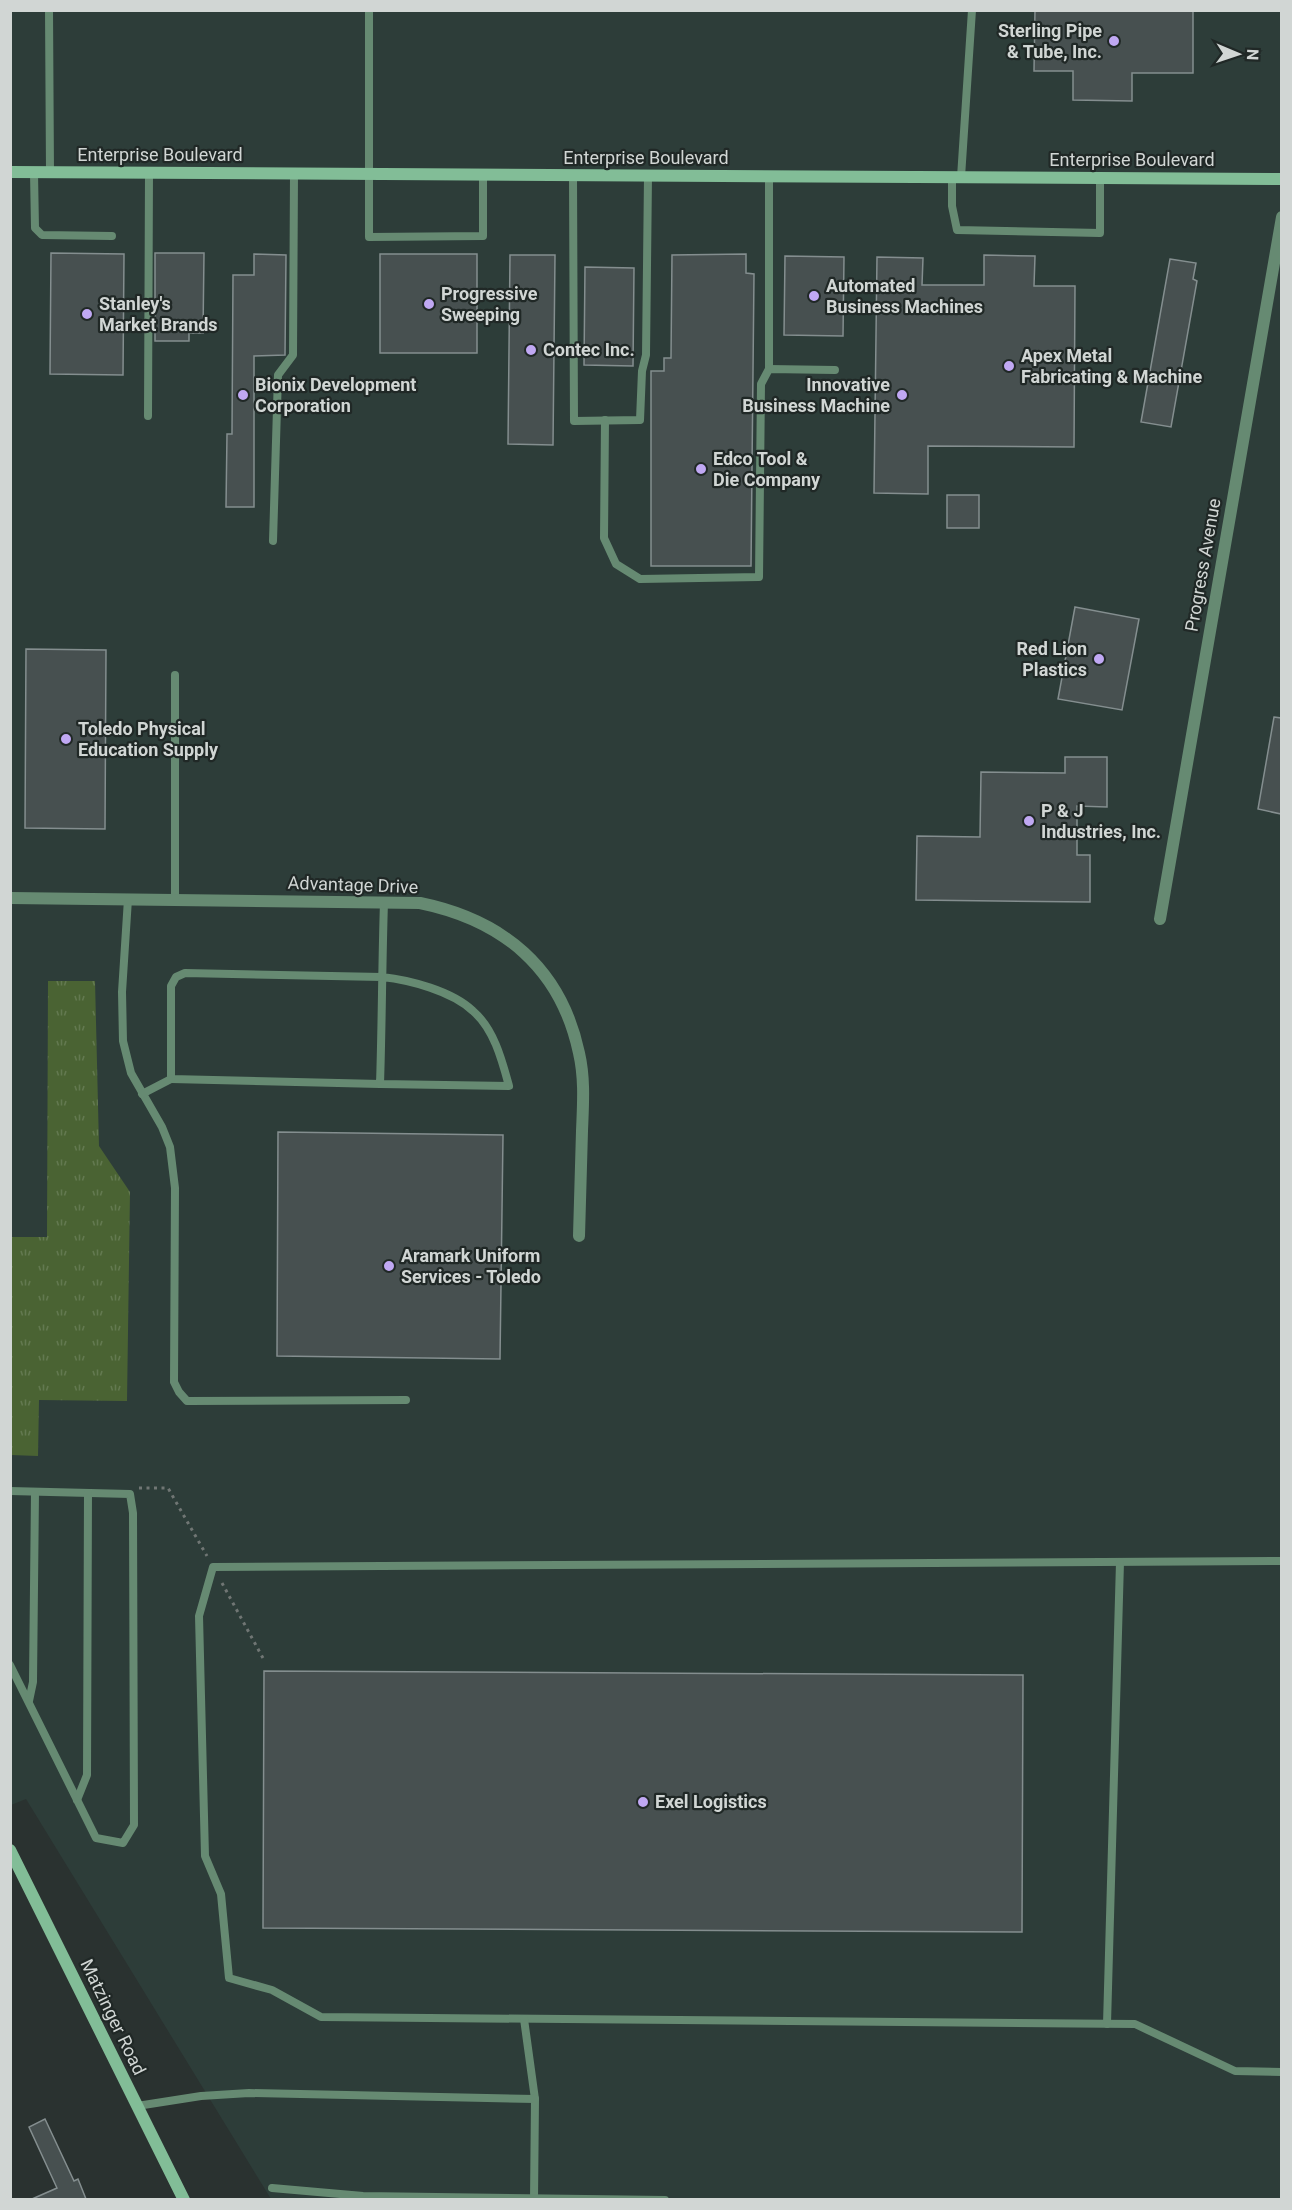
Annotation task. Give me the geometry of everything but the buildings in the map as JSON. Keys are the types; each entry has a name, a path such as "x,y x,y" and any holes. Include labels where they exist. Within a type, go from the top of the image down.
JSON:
{"street":[{"name":"Enterprise Boulevard","path":"10,172 1281,179"},
{"name":"Progress Avenue","path":"1160,918 1281,217"},
{"name":"Advantage Drive","path":"10,898 420,903 449,909 504,935 547,975 562,1001 580,1054 583,1082 579,1236"},
{"name":"Matzinger Road","path":"10,1850 184,2199"}],"lane":[{"path":"49,10 50,173"},
{"path":"369,10 369,237 483,236 483,175"},
{"path":"972,10 957,177 952,206 957,230 1100,233 1100,178"},
{"path":"34,173 35,228 42,235 112,236"},
{"path":"148,416 149,173"},
{"path":"273,541 278,375 293,355 294,174"},
{"path":"573,175 574,421 640,420 642,370 646,355 648,176"},
{"path":"605,420 604,538 616,564 640,579 759,577 761,384 769,369 770,176"},
{"path":"769,369 835,370"},
{"path":"175,675 175,899"},
{"path":"128,899 122,992 123,1041 131,1073 162,1127 171,1150 175,1188 174,1382 179,1392 187,1401 406,1400"},
{"path":"380,1084 384,902"},
{"path":"142,1094 171,1079 509,1086 493,1038 473,1010 443,992 404,980 382,977 184,973 176,977 171,986 171,1079"},
{"path":"10,1491 130,1494 133,1514 134,1825 123,1843 96,1838 10,1665"},
{"path":"28,1701 33,1682 35,1492"},
{"path":"77,1800 87,1775 88,1493"},
{"path":"1281,1561 213,1567 199,1616 204,1856 221,1894 229,1978 272,1990 321,2017 1135,2024 1235,2071 1281,2072"},
{"path":"1107,2024 1120,1562"},
{"path":"524,2019 535,2099 534,2199"},
{"path":"137,2106 201,2096 249,2093 535,2099"},
{"path":"272,2188 363,2198 665,2199"}],"shaded area":[{"path":"11,11 1281,11 1281,2199 271,2199 26,1799 11,1805"}],"green space":[{"path":"48,981 95,981 99,1146 130,1192 127,1401 39,1400 38,1456 11,1455 11,1237 47,1237"}],"place":[{"name":"Sterling Pipe & Tube, Inc.","path":"1114,41"},
{"name":"Automated Business Machines","path":"814,296"},
{"name":"Progressive Sweeping","path":"429,304"},
{"name":"Stanley's Market Brands","path":"87,314"},
{"name":"Contec Inc.","path":"531,350"},
{"name":"Apex Metal Fabricating & Machine","path":"1009,366"},
{"name":"Bionix Development Corporation","path":"243,395"},
{"name":"Innovative Business Machine","path":"902,395"},
{"name":"Edco Tool & Die Company","path":"701,469"},
{"name":"Red Lion Plastics","path":"1099,659"},
{"name":"Toledo Physical Education Supply","path":"66,739"},
{"name":"P & J Industries, Inc.","path":"1029,821"},
{"name":"Aramark Uniform Services - Toledo","path":"389,1266"},
{"name":"Exel Logistics","path":"643,1802"}]}
